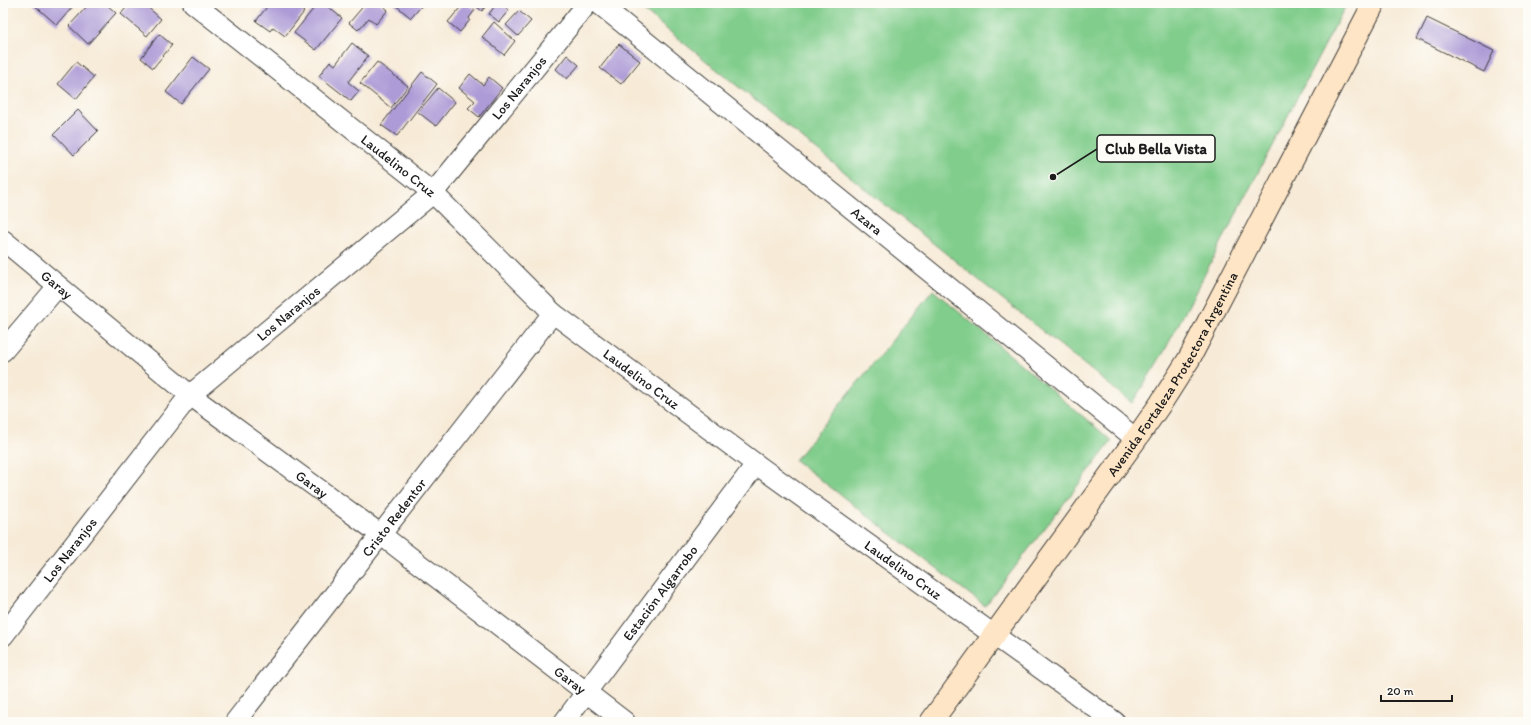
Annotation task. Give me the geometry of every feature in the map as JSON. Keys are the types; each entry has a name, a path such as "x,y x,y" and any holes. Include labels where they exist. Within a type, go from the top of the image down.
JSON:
{"main road":[{"name":"Avenida Fortaleza Protectora Argentina","path":"932,722 994,634 1136,440 1189,359 1374,3"}],"street":[{"name":"Laudelino Cruz","path":"193,3 433,193 553,313 756,464 1116,722"},
{"name":"Los Naranjos","path":"3,636 190,395 433,193 588,3"},
{"name":"Azara","path":"598,3 1136,440"},
{"name":"Garay","path":"3,240 190,395 380,534 585,693 625,722"},
{"path":"3,351 58,286"},
{"name":"Cristo Redentor","path":"235,722 553,313"},
{"name":"Estación Algarrobo","path":"564,722 756,464"}],"green space":[{"path":"634,3 1347,3 1164,352 1132,403"},
{"path":"933,290 1112,441 985,606 795,460"}],"building":[{"path":"32,3 73,3 75,4 57,25"},
{"path":"90,3 105,3 116,13 88,44 69,26"},
{"path":"130,3 143,3 161,19 147,36 121,14"},
{"path":"270,3 293,3 304,12 285,36 273,27 270,31 256,21"},
{"path":"318,3 323,3 342,18 316,50 294,33"},
{"path":"366,3 380,3 388,10 376,24 369,18 358,30 349,23"},
{"path":"393,3 424,3 411,18"},
{"path":"464,3 475,10 469,18 470,20 460,32 448,22"},
{"path":"472,3 488,3 482,11"},
{"path":"497,3 500,3 509,10 499,22 489,14"},
{"path":"519,11 531,21 518,36 506,25"},
{"path":"1427,18 1494,51 1484,72 1417,39"},
{"path":"494,22 515,41 504,55 482,37"},
{"path":"159,34 172,45 153,68 141,58"},
{"path":"352,43 368,56 348,82 359,91 351,101 319,76 330,61 335,65"},
{"path":"619,44 640,61 621,84 600,68"},
{"path":"567,55 579,65 567,79 556,69"},
{"path":"193,57 209,69 181,104 166,92"},
{"path":"76,62 94,77 76,99 58,84"},
{"path":"377,62 408,86 391,108 360,83"},
{"path":"422,72 437,84 397,136 381,125"},
{"path":"470,74 483,85 489,77 502,88 479,117 468,108 475,101 459,88"},
{"path":"438,88 455,102 436,126 418,112"},
{"path":"78,110 98,131 74,155 54,134"}],"place":[{"name":"Club Bella Vista","path":"1053,177"}]}
